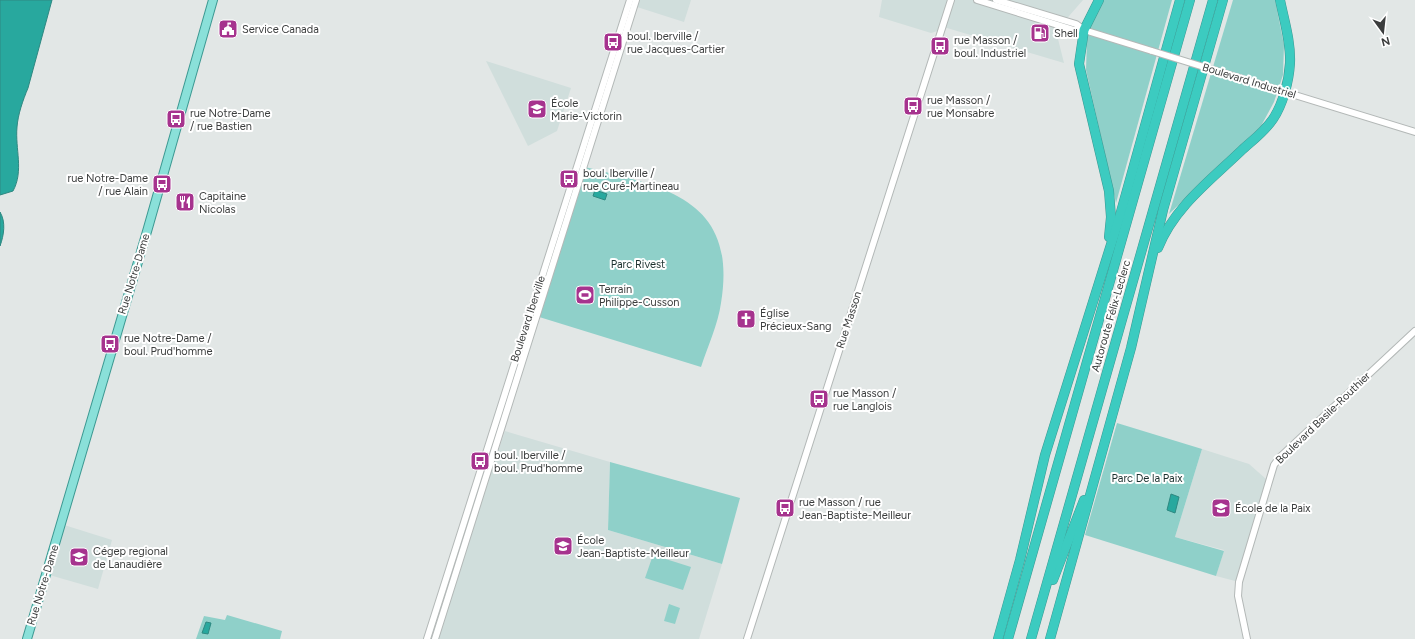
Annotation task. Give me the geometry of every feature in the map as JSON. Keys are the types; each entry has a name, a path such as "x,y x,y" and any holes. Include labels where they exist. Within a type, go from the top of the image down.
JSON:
{"highway":[{"path":"1099,0 1084,30 1079,53 1079,71 1104,165 1110,200 1110,225 1106,258"},
{"path":"998,639 1020,560 1042,465 1119,219 1180,0"},
{"name":"Autoroute Félix-Leclerc","path":"1008,639 1190,0"},
{"name":"Autoroute Félix-Leclerc","path":"1031,639 1213,0"},
{"path":"1050,639 1131,348 1161,217 1223,0"},
{"path":"1151,266 1165,233 1175,216 1268,126 1275,114 1284,91 1289,70 1290,54 1280,0"},
{"path":"1026,576 1040,499 1062,403"},
{"path":"1040,610 1063,557 1097,468"}],"main road":[{"name":"Rue Notre-Dame","path":"26,639 148,228 213,0"}],"street":[{"name":"Boulevard Iberville","path":"427,639 630,0"},
{"name":"Boulevard Iberville","path":"434,639 636,0"},
{"name":"Rue Masson","path":"747,639 951,0"},
{"name":"Boulevard Industriel","path":"977,0 1074,30 1084,30 1415,132"},
{"name":"Boulevard Industriel","path":"996,0 1076,24 1084,30"},
{"name":"Boulevard Basile-Routhier","path":"1247,639 1238,596 1239,582 1274,465 1279,458 1415,330"}],"shaded area":[{"path":"0,0 52,0 28,88 18,117 18,176 13,191 0,195"},
{"path":"637,0 691,0 684,22 634,6"},
{"path":"882,0 1083,0 1056,31 1064,63 947,28 931,33 879,17"},
{"name":"École Marie-Victorin","path":"486,61 571,88 557,131 528,146"},
{"path":"595,190 607,194 605,200 593,196"},
{"path":"0,212 4,229 0,246"},
{"name":"École Jean-Baptiste-Meilleur","path":"505,431 610,462 608,530 722,564 699,639 435,639"},
{"name":"École de la Paix","path":"1202,449 1249,464 1266,479 1239,582 1216,576 1224,550 1175,537"},
{"path":"1171,494 1179,497 1175,513 1167,510"},
{"name":"Cégep regional de Lanaudière","path":"61,524 112,540 98,589 46,574"},
{"path":"206,622 211,623 208,634 202,633"}],"green space":[{"path":"1103,0 1172,0 1116,203 1086,70 1087,39 1092,20"},
{"path":"1233,0 1275,0 1284,45 1283,75 1274,102 1261,126 1169,214"},
{"name":"Parc Rivest","path":"585,167 615,174 668,191 689,204 707,220 718,241 723,268 720,311 701,367 536,316"},
{"name":"Parc De la Paix","path":"1117,423 1202,449 1175,537 1224,551 1216,576 1085,535"},
{"path":"610,462 740,498 722,564 608,530"},
{"path":"653,555 691,567 683,590 645,578"},
{"path":"669,604 680,608 675,624 664,621"},
{"path":"227,615 282,631 280,639 196,639 204,616 225,620"}],"place":[{"name":"Service Canada","path":"228,29"},
{"name":"Shell","path":"1040,33"},
{"name":"boul. Iberville / rue Jacques-Cartier","path":"613,42"},
{"name":"rue Masson / boul. Industriel","path":"940,46"},
{"name":"rue Masson / rue Monsabre","path":"913,106"},
{"name":"École Marie-Victorin","path":"537,109"},
{"name":"rue Notre-Dame / rue Bastien","path":"176,119"},
{"name":"boul. Iberville / rue Curé-Martineau","path":"569,179"},
{"name":"rue Notre-Dame / rue Alain","path":"162,184"},
{"name":"Capitaine Nicolas","path":"185,202"},
{"name":"Terrain Philippe-Cusson","path":"585,295"},
{"name":"Église Précieux-Sang","path":"746,319"},
{"name":"rue Notre-Dame / boul. Prud'homme","path":"110,344"},
{"name":"rue Masson / rue Langlois","path":"819,399"},
{"name":"boul. Iberville / boul. Prud'homme","path":"480,461"},
{"name":"rue Masson / rue Jean-Baptiste-Meilleur","path":"785,508"},
{"name":"École de la Paix","path":"1221,508"},
{"name":"École Jean-Baptiste-Meilleur","path":"563,546"},
{"name":"Cégep regional de Lanaudière","path":"79,557"}]}
